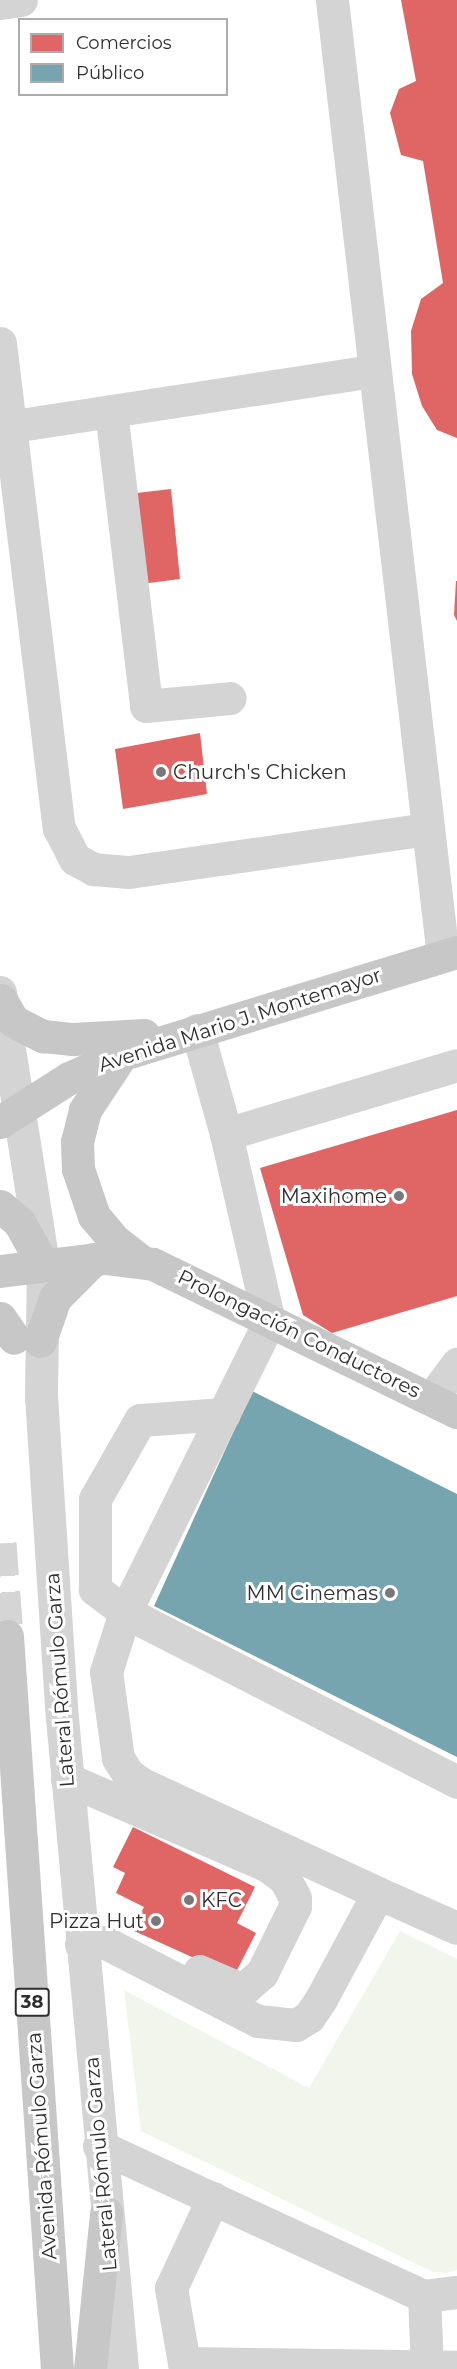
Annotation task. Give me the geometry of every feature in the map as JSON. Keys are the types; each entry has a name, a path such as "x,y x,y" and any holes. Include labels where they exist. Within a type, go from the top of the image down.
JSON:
{"main road":[{"name":"Avenida Mario J. Montemayor","path":"9,1116 69,1078 123,1054 450,954"},
{"path":"0,996 7,1014 22,1027 58,1038 120,1038 196,1030"},
{"path":"123,1054 85,1110 77,1141 78,1169 94,1216 114,1240 140,1260"},
{"path":"0,1206 19,1222 43,1265"},
{"path":"0,1271 94,1259 140,1260"},
{"path":"14,1331 55,1298 94,1259"},
{"name":"Prolongación Conductores","path":"140,1260 168,1269 269,1322 444,1406"},
{"name":"Avenida Rómulo Garza","path":"7,1636 57,2369"},
{"path":"90,2369 106,2213"}],"street":[{"path":"0,3 21,0"},
{"path":"332,0 372,371 439,849 450,954"},
{"path":"0,343 5,427 59,828 75,859 93,869 129,872 439,849"},
{"path":"5,427 372,371"},
{"path":"111,411 146,706 230,698"},
{"name":"Lateral Rómulo Garza","path":"0,996 9,1116 43,1265 14,1331 41,1396 67,1779 93,1943 99,2146 122,2369"},
{"path":"196,1030 226,1134 269,1322 125,1611 106,1672 117,1758 128,1774 173,1799 457,1928"},
{"path":"226,1134 457,1065"},
{"path":"444,1406 457,1364"},
{"path":"224,1414 140,1420 94,1499 95,1589 125,1611 457,1782"},
{"path":"59,1672 106,1672"},
{"path":"67,1779 266,1865 285,1879 295,1898 289,1921 262,1973 246,1987 222,1982 144,1945 93,1943"},
{"path":"93,1943 258,2021 296,2025 309,2017 321,1999 378,1893"},
{"path":"99,2146 424,2296 457,2292"},
{"path":"213,2198 171,2288 184,2363 442,2367 424,2296"}],"shaded area":[{"path":"400,1931 457,1959 457,2270 445,2273 433,2272 141,2131 124,1990 309,2088"}],"building: Comercios":[{"path":"401,0 457,0 457,438 437,430 422,406 412,374 411,331 421,299 443,283 423,161 401,155 390,113 399,89 416,81"},
{"path":"171,489 180,579 141,584 128,494"},
{"path":"457,581 457,621 454,615"},
{"name":"Church's Chicken","path":"200,733 207,794 123,809 115,749"},
{"path":"457,1110 457,1296 332,1333 303,1315 260,1168"},
{"name":"KFC","path":"133,1827 255,1887 237,1923 256,1933 234,1976 132,1930 144,1907 116,1893 125,1873 113,1867"}],"building: Público":[{"path":"252,1391 457,1494 457,1757 154,1606"}],"tunnel":[{"path":"0,1543 7,1636"}],"place":[{"name":"Church's Chicken","path":"161,772"},
{"name":"Maxihome","path":"399,1196"},
{"name":"MM Cinemas","path":"390,1593"},
{"name":"KFC","path":"189,1900"},
{"name":"Pizza Hut","path":"156,1921"}]}
